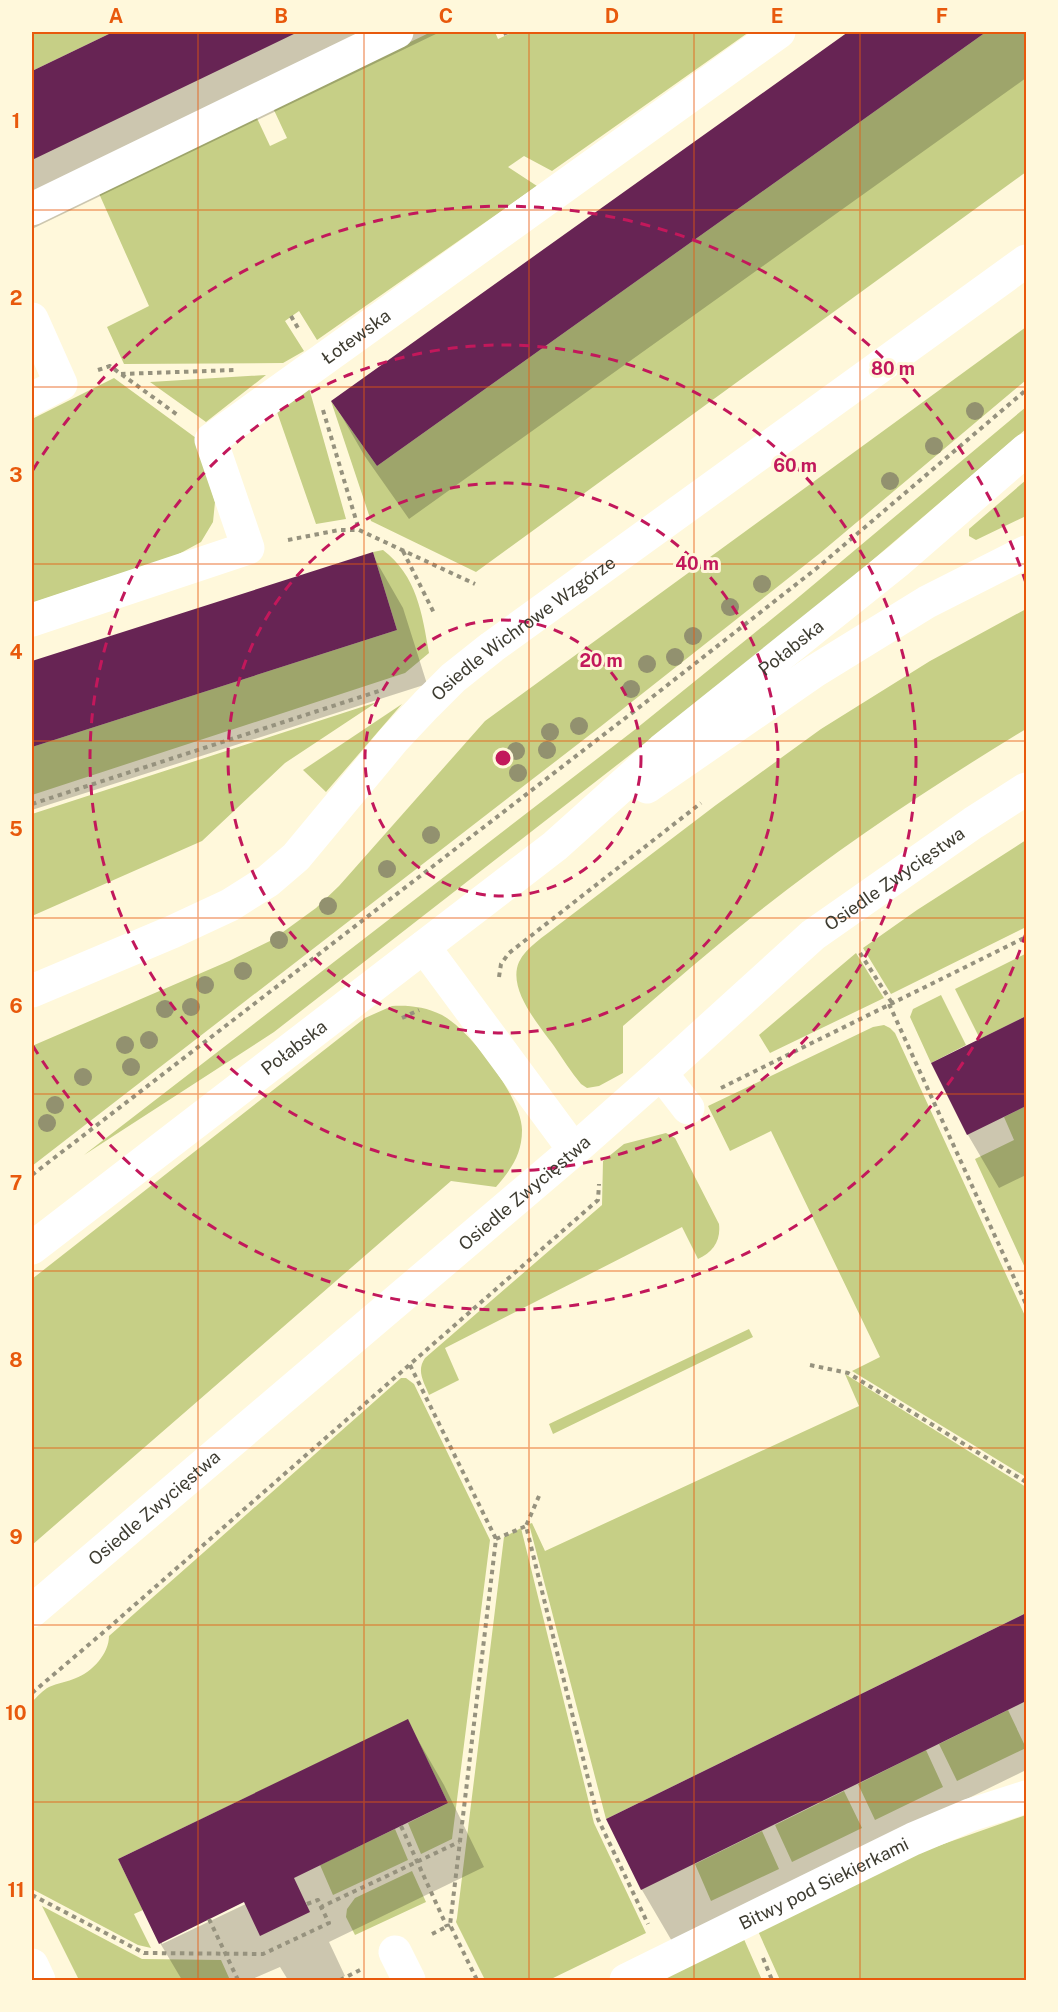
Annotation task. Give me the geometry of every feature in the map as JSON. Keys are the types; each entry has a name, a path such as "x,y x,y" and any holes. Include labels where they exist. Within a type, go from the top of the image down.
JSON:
{"street":[{"path":"32,209 398,32"},
{"name":"Łotewska","path":"211,440 779,32"},
{"name":"Osiedle Wichrowe Wzgórze","path":"32,991 230,905 268,881 296,857 394,740 453,678 492,647 1026,261"},
{"path":"32,318 61,384 32,399"},
{"path":"32,620 248,548 211,440"},
{"name":"Połabska","path":"32,1248 555,846 662,750 898,561 1026,450"},
{"name":"Połabska","path":"555,846 675,769 815,671 927,602 1026,552"},
{"name":"Osiedle Zwycięstwa","path":"32,1611 574,1150 813,935 973,823 1026,789"},
{"path":"424,947 574,1150"},
{"path":"661,1073 701,1100"},
{"name":"Bitwy pod Siekierkami","path":"626,1980 913,1839 970,1815 1026,1797"},
{"path":"32,1965 39,1980"}],"path":[{"path":"61,384 110,366 211,440"},
{"path":"32,1175 808,575 1026,390"},
{"path":"248,548 339,530 359,530 475,584"},
{"path":"402,550 435,615"},
{"path":"32,804 388,688"},
{"path":"501,985 499,973 501,964 508,953 710,797"},
{"path":"701,1100 1026,937"},
{"path":"857,947 890,1004 1026,1304"},
{"path":"32,1693 598,1200 598,1176"},
{"path":"410,1365 496,1539 450,1925 477,1980"},
{"path":"810,1365 848,1373 1026,1482"},
{"path":"539,1496 526,1526 598,1819 649,1925"},
{"path":"496,1539 526,1526"},
{"path":"401,1826 447,1927"},
{"path":"321,1907 460,1842"},
{"path":"32,1895 144,1953 263,1954 329,1923 318,1900 307,1904"},
{"path":"209,1919 238,1980"}],"green space":[{"path":"32,32 113,32 32,71"},
{"path":"431,32 495,32 498,39 513,32 749,32 552,171 524,156 508,167 537,186 317,340 299,311 285,321 304,351 283,363 124,364 107,327 149,306 97,189 255,114 270,146 287,138 273,108"},
{"path":"986,32 1026,32 1026,172 476,572 371,521 331,401 377,466"},
{"path":"1026,327 1026,380 819,554 600,727 32,1166 32,1046 229,961 272,940 316,908 339,886 485,721"},
{"path":"266,375 206,422 150,382"},
{"path":"114,378 196,438 215,502 213,522 201,542 177,555 32,603 32,419"},
{"path":"309,388 346,519 316,524 276,409"},
{"path":"1026,407 1026,429 793,628 274,1032 84,1155 637,728 794,601"},
{"path":"1026,480 1026,516 976,540 969,536 969,529"},
{"path":"383,550 404,571 411,583 420,610 429,653 405,673 32,795 32,747 397,630 373,552"},
{"path":"1026,609 1026,729 886,818 752,917 623,1026 623,1073 599,1086 587,1088 581,1084 533,1017 521,995 516,972 526,951 716,805 821,729 930,661"},
{"path":"377,702 285,763 202,841 32,916 32,814"},
{"path":"402,704 326,792 303,770"},
{"path":"1026,840 1026,927 891,994 863,948 917,910"},
{"path":"856,953 884,998 770,1053 759,1035"},
{"path":"1025,954 1026,1016 980,1039 955,989"},
{"path":"941,995 966,1045 931,1063 910,1017 913,1009"},
{"path":"392,1006 417,1007 442,1015 466,1035 493,1066 520,1116 522,1130 520,1147 511,1168 496,1187 451,1181 32,1545 32,1279 365,1018"},
{"path":"884,1025 895,1033 1026,1318 1026,1477 852,1371 880,1357 771,1131 730,1151 708,1106 873,1027"},
{"path":"1026,1106 1026,1270 975,1159 1014,1140 1004,1117"},
{"path":"666,1133 675,1138 719,1224 719,1236 712,1249 698,1259 682,1227 445,1348 459,1380 429,1395 421,1372 425,1358 602,1205 603,1161 624,1144"},
{"path":"749,1329 753,1337 553,1434 549,1424"},
{"path":"845,1374 1026,1487 1026,1613 606,1819 529,1524 532,1523 545,1551 859,1406"},
{"path":"401,1378 406,1378 414,1384 490,1540 452,1839 421,1854 408,1823 448,1803 408,1720 118,1859 143,1910 134,1914 151,1948 138,1945 34,1890 32,1884 32,1702 49,1687 76,1678 93,1667 103,1656 109,1636"},
{"path":"521,1528 594,1823 646,1933 549,1980 485,1980 456,1922 504,1537"},
{"path":"1008,1710 1026,1748 957,1781 939,1744"},
{"path":"926,1750 943,1787 875,1820 858,1784"},
{"path":"844,1791 862,1828 792,1862 775,1825"},
{"path":"1026,1815 1026,1980 780,1980 758,1931 918,1853"},
{"path":"395,1829 408,1860 333,1895 320,1865"},
{"path":"762,1831 779,1869 711,1901 695,1864"},
{"path":"412,1871 426,1902 355,1935 346,1917 347,1909 355,1898"},
{"path":"42,1906 142,1959 221,1960 230,1980 79,1980"},
{"path":"743,1937 762,1980 656,1980"}],"building":[{"path":"113,32 298,32 32,160 32,71"},
{"path":"848,32 986,32 377,466 331,401"},
{"path":"373,552 397,630 32,747 32,661"},
{"path":"1026,1016 1026,1106 967,1135 931,1063"},
{"path":"1026,1613 1026,1701 641,1890 606,1819"},
{"path":"408,1719 448,1803 294,1878 310,1912 260,1936 244,1902 159,1944 118,1859"}]}
